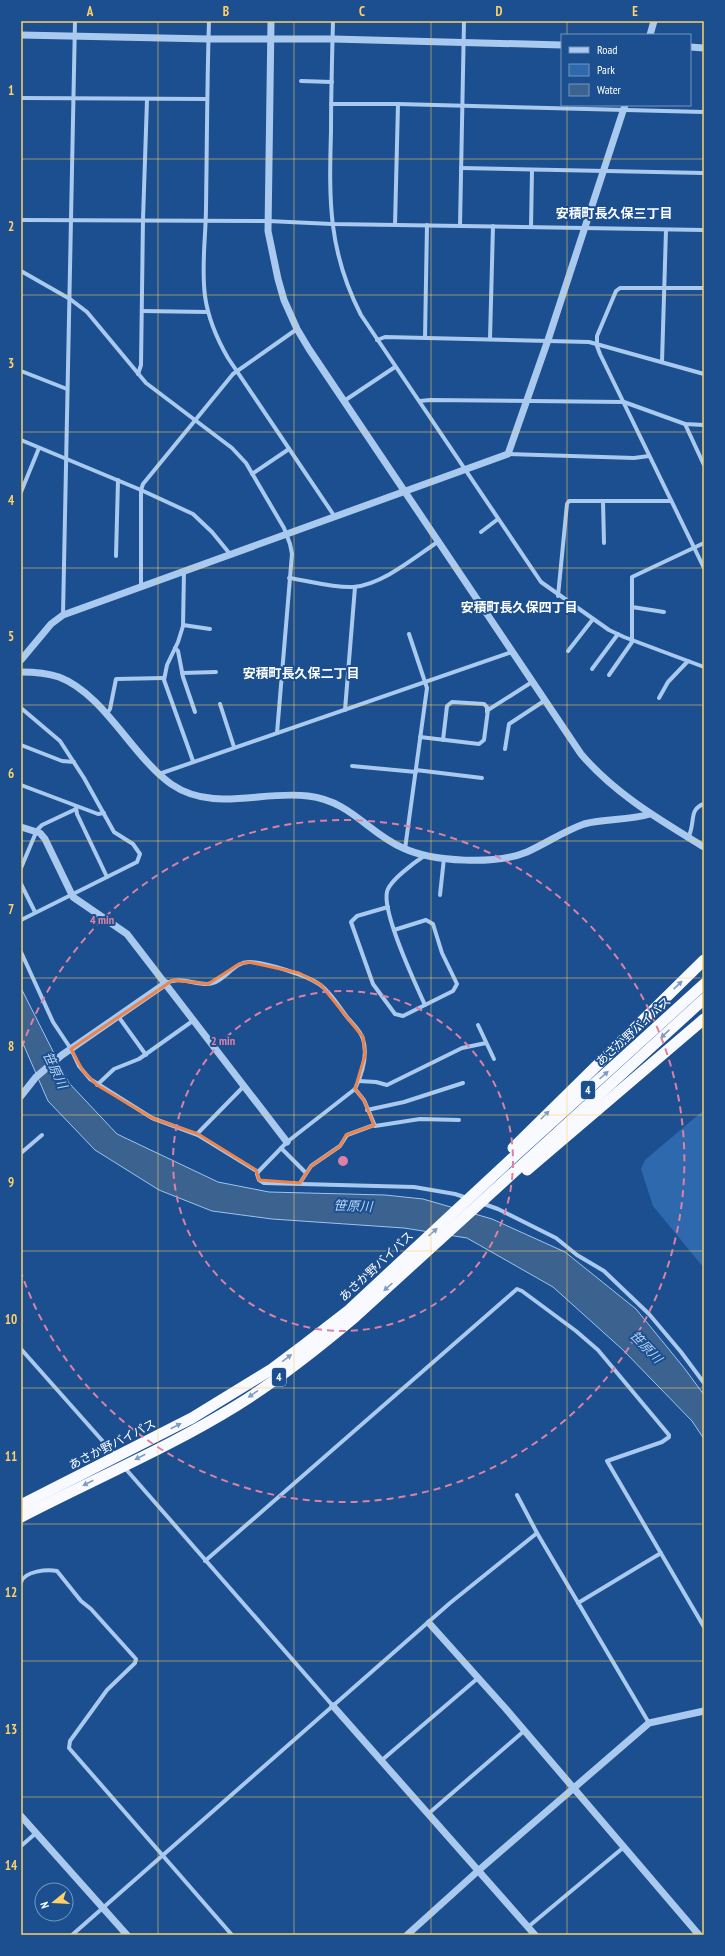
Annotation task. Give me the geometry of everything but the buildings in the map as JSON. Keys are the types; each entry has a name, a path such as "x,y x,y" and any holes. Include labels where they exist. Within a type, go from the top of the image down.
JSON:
{"highway":[{"path":"472,1196 513,1148 704,960"},
{"name":"あさか野バイパス","path":"21,1517 120,1461 272,1369 349,1310 704,984"},
{"name":"あさか野バイパス","path":"21,1505 196,1429 236,1406 277,1379 308,1356 355,1318 417,1261 487,1201 704,998"},
{"path":"487,1201 704,1019"}],"street":[{"path":"63,615 75,21"},
{"path":"209,21 204,286 208,312 218,340 237,371 335,517"},
{"path":"271,21 268,221 278,279 297,329 308,349 439,541 574,745 597,772 622,794 650,814 704,847"},
{"path":"333,21 330,189 332,224 336,248 348,287 361,315 466,469 537,578 558,596 618,634 704,668"},
{"path":"460,226 464,21"},
{"path":"650,34 654,21"},
{"path":"21,35 209,39 333,39 463,44 561,45"},
{"path":"691,47 704,48"},
{"path":"301,82 332,82"},
{"path":"21,98 74,100 207,99"},
{"path":"138,374 141,365 143,219 147,100"},
{"path":"331,104 624,107 704,112"},
{"path":"395,225 398,104"},
{"path":"508,454 548,340 624,107"},
{"path":"461,168 704,173"},
{"path":"531,227 532,170"},
{"path":"21,220 143,219 268,221 332,224 704,230"},
{"path":"425,338 427,225"},
{"path":"490,339 493,226"},
{"path":"662,362 666,230"},
{"path":"21,271 70,299 94,318 138,374 159,393 232,448 252,474 287,534 292,550 277,733"},
{"path":"704,288 623,287 618,289 598,334 597,343 600,354 704,568"},
{"path":"142,311 208,312"},
{"path":"140,586 141,490 144,483 237,371 297,329"},
{"path":"377,340 385,337 548,340 597,343 704,374"},
{"path":"344,401 395,366"},
{"path":"21,371 67,389"},
{"path":"420,401 526,400 624,402 685,424 704,425"},
{"path":"685,424 704,465"},
{"path":"21,440 118,480 193,514 212,532 230,554"},
{"path":"21,492 39,448"},
{"path":"252,474 289,449"},
{"path":"21,660 51,624 63,615 508,454 634,458 650,456"},
{"path":"116,556 118,480"},
{"path":"558,596 567,504 572,500 671,501"},
{"path":"603,501 604,543"},
{"path":"481,532 498,519"},
{"path":"289,578 355,587 381,578 439,541"},
{"path":"609,675 633,640 632,577 704,543"},
{"path":"184,571 183,625 167,665 164,678 166,688 193,761"},
{"path":"345,710 355,587"},
{"path":"632,607 664,612"},
{"path":"568,651 593,619"},
{"path":"183,625 210,629"},
{"path":"406,850 427,688 409,634"},
{"path":"592,668 618,634"},
{"path":"175,648 178,651 182,673 195,712"},
{"path":"159,774 512,652"},
{"path":"658,698 668,682 688,661"},
{"path":"21,672 44,674 64,679 83,692 106,715 159,774 177,788 210,799 228,800 300,795 324,800 351,812 392,842 406,850 425,856 495,859 512,856 527,852 564,832 585,824 650,814"},
{"path":"182,673 216,672"},
{"path":"106,715 110,709 116,679 164,678"},
{"path":"487,712 532,682"},
{"path":"505,749 509,724 544,700"},
{"path":"420,737 443,740 479,744 484,740 487,707 484,704 452,702 447,706 443,740"},
{"path":"220,704 234,747"},
{"path":"21,715 22,708"},
{"path":"21,920 137,862 140,854 133,844 114,832 74,762 60,741 22,708"},
{"path":"21,745 62,760 74,762"},
{"path":"352,766 482,778"},
{"path":"21,785 76,807 98,814 104,813"},
{"path":"688,838 693,826 693,811 697,806 704,804"},
{"path":"21,868 35,832 42,825 76,807"},
{"path":"76,807 108,877"},
{"path":"21,827 40,833 45,839 72,895 81,904 126,934 166,983 287,1142"},
{"path":"425,856 417,860 388,887 386,896 394,930 402,953 425,1005"},
{"path":"440,895 444,858"},
{"path":"21,884 35,912"},
{"path":"388,907 357,916 352,920 372,984 397,1016 402,1016 453,991 456,984 442,953 434,925 426,920 394,930"},
{"path":"21,952 53,1022 71,1049 83,1071 96,1085 129,1102 152,1118 197,1134 258,1172"},
{"path":"21,1096 36,1077 71,1049 166,983 173,980 182,980 208,984 216,981 240,964 250,962 299,973 321,985 363,1037 365,1055 359,1081 355,1089 287,1142 258,1172 257,1177 264,1183 414,1187 455,1194 498,1209 556,1238 578,1255 604,1271 622,1287 658,1325 704,1383"},
{"path":"118,1016 146,1054"},
{"path":"96,1085 114,1069 134,1062 194,1020"},
{"path":"478,1025 494,1059"},
{"path":"359,1081 376,1082 387,1085 462,1048 486,1043"},
{"path":"367,1110 404,1102 463,1083"},
{"path":"197,1134 244,1086"},
{"path":"355,1089 362,1096 374,1125"},
{"path":"300,1183 312,1164 340,1146 347,1135 374,1125 420,1119 459,1120"},
{"path":"21,1153 42,1134"},
{"path":"281,1148 306,1173"},
{"path":"205,1561 517,1289 522,1290 576,1331 598,1350 668,1435 669,1437 662,1442 607,1460 704,1627"},
{"path":"21,1349 120,1461 205,1561 535,1935"},
{"path":"517,1495 537,1533 649,1723"},
{"path":"72,1935 450,1604 537,1533"},
{"path":"578,1603 661,1553"},
{"path":"21,1582 26,1575 32,1573 57,1571 81,1600 136,1659 135,1663 107,1690 70,1741 68,1745 70,1751 232,1935"},
{"path":"429,1623 699,1935"},
{"path":"382,1760 478,1678"},
{"path":"407,1935 572,1788 649,1723 704,1711"},
{"path":"428,1814 524,1731"},
{"path":"21,1816 127,1935"},
{"path":"21,1846 36,1833"},
{"path":"528,1927 624,1847"}],"highlighted area":[{"path":"249,962 299,973 321,985 363,1037 365,1055 355,1089 364,1100 374,1125 346,1135 340,1146 311,1166 300,1183 259,1180 256,1170 198,1134 152,1118 97,1085 83,1071 71,1049 173,980 208,984 239,964"}],"green space":[{"path":"704,1110 704,1268 653,1206 641,1169 645,1160"}],"water":[{"name":"笹原川","path":"21,988 69,1083 117,1134 218,1182 269,1192 385,1195 423,1199 492,1219 565,1252 636,1309 685,1369 704,1395 704,1439 692,1421 623,1350 553,1287 467,1238 404,1228 272,1219 212,1211 159,1190 95,1150 48,1101 21,1039"}],"district":[{"name":"安積町長久保三丁目","path":"614,213"},
{"name":"安積町長久保四丁目","path":"519,607"},
{"name":"安積町長久保二丁目","path":"301,673"}]}
